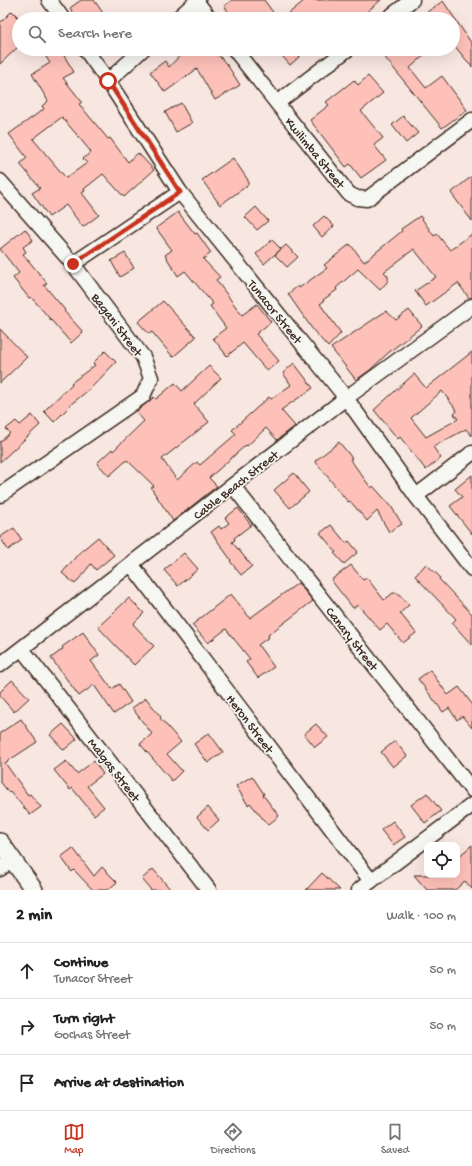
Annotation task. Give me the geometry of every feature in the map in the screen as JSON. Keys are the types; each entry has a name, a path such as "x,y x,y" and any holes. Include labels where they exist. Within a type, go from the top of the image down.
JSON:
{"street":[{"path":"49,0 58,12"},
{"path":"396,12 412,0"},
{"path":"185,12 197,1 205,12"},
{"name":"Tunacor Street","path":"90,56 180,192 346,398 416,496 472,569"},
{"path":"108,81 135,56"},
{"name":"Kwilimba Street","path":"240,56 349,194 357,198 367,199 472,120"},
{"path":"277,103 339,56"},
{"name":"Bagani Street","path":"0,181 73,264 143,357 151,378 143,396 0,495"},
{"path":"73,264 180,192"},
{"name":"Cable Beach Street","path":"0,665 346,398 472,306"},
{"path":"416,496 472,453"},
{"name":"Canary Street","path":"233,486 472,790"},
{"name":"Heron Street","path":"131,564 371,881"},
{"name":"Malgas Street","path":"22,649 209,890"},
{"path":"359,890 472,806"},
{"path":"0,842 7,864 34,890"}],"building":[{"path":"81,0 94,0 102,12 73,12 70,8"},
{"path":"232,0 264,0 273,12 229,12 224,6"},
{"path":"305,0 381,0 366,12 290,12"},
{"path":"443,1 450,12 427,12"},
{"path":"12,11 13,12 12,53 0,64 0,23"},
{"path":"460,26 472,44 472,67 460,52"},
{"path":"45,56 64,56 74,72 63,78 82,102 79,104 108,139 110,138 128,162 138,153 154,170 124,197 103,174 84,189 85,191 82,193 99,215 83,227 66,205 49,217 32,193 40,188 20,164 27,158 9,134 44,109 42,106 48,101 32,74 50,63","holes":["62,117 91,152 83,159 87,163 66,178 33,139"]},
{"path":"179,56 219,56 228,66 240,85 215,100 197,69 165,92 150,72 165,61 169,67"},
{"path":"282,56 300,56 290,65"},
{"path":"384,56 423,56 410,68 426,88 442,76 467,110 442,128"},
{"path":"368,76 383,93 361,111 383,138 374,145 386,160 361,178 350,164 346,167 310,120 329,105 326,102 354,80 358,85"},
{"path":"181,103 192,123 176,132 165,112"},
{"path":"403,116 418,133 406,143 392,125"},
{"path":"233,158 248,180 248,185 220,205 202,180"},
{"path":"472,176 472,221 451,193"},
{"path":"256,207 268,221 257,230 245,217"},
{"path":"178,212 195,234 197,233 211,253 203,259 220,277 216,280 242,315 257,304 271,322 256,334 279,361 267,371 243,343 227,356 213,338 226,328 210,306 213,304 185,271 178,276 165,255 172,250 156,228"},
{"path":"324,216 334,226 322,237 313,226"},
{"path":"420,216 434,236 437,234 450,250 472,234 472,298 469,298 458,283 426,306 415,291 436,277 414,249 384,272 388,276 388,281 380,290 358,269 336,288 337,290 323,300 324,301 320,304 341,333 328,347 313,330 288,294 327,268 324,265 350,244 364,262 402,231 401,229"},
{"path":"25,229 33,240 23,247 26,252 23,254 47,283 44,285 65,310 64,311 83,332 71,343 31,297 29,298 13,278 19,273 0,249"},
{"path":"272,240 281,249 264,264 256,254"},
{"path":"286,245 298,257 287,267 275,255"},
{"path":"125,253 134,268 120,277 111,261"},
{"path":"163,301 196,337 173,357 152,332 149,334 138,322"},
{"path":"409,310 422,326 356,380 331,348 386,311 396,320"},
{"path":"0,329 27,357 0,383"},
{"path":"105,351 116,362 91,388 70,405 54,422 44,411 72,384 71,383 95,365 93,363"},
{"path":"472,352 472,436 466,429 433,447 441,458 426,470 400,437 398,439 374,410 414,374 426,388","holes":["442,391 457,411 454,414 458,419 426,437 411,418"]},
{"path":"294,363 313,388 281,410 295,426 277,440 266,428 209,478 217,486 173,521 151,488 154,486 127,460 109,476 97,463 112,449 113,451 144,421 136,412 154,397 156,399 175,383 182,391 209,366 221,378 194,404 209,422 162,459 177,480 197,462 200,465 236,434 232,430 269,397 271,399 291,385 283,373"},
{"path":"32,415 40,425 0,462 0,442 10,433 6,429 16,421 20,425"},
{"path":"339,442 352,458 350,459 371,488 373,486 391,506 402,524 389,532 377,511 367,521 350,501 348,502 315,461"},
{"path":"294,473 309,492 290,508 274,490"},
{"path":"472,475 472,534 450,506 462,497 455,489"},
{"path":"238,508 251,525 234,538 235,540 232,542 252,566 241,575 211,532 219,526 221,529 229,523 225,518"},
{"path":"331,525 346,543 349,541 358,552 344,564 320,533"},
{"path":"14,528 22,540 8,550 0,537"},
{"path":"98,537 114,555 96,570 91,564 75,584 62,573 79,553"},
{"path":"184,553 198,569 178,586 164,570"},
{"path":"426,564 440,577 439,579 472,614 472,645 452,623 456,619 415,576"},
{"path":"351,565 363,580 367,578 384,600 393,593 398,593 409,605 400,613 416,633 403,643 387,624 380,630 358,605 353,608 331,580"},
{"path":"298,583 313,601 268,635 269,637 258,645 274,667 258,678 246,662 250,659 226,629 208,643 192,625 231,594 250,618"},
{"path":"129,598 144,613 133,624 154,646 134,665 98,627"},
{"path":"83,632 99,655 91,661 112,689 119,684 131,702 114,714 94,685 79,696 51,658 63,649 62,647"},
{"path":"430,670 448,695 459,687 472,704 472,728 462,716 457,720 449,708 443,712 418,679"},
{"path":"12,680 29,698 14,712 0,696 0,692"},
{"path":"146,698 161,717 160,718 181,742 167,754 182,771 172,781 140,744 152,734 132,708"},
{"path":"21,719 37,742 5,763 28,795 30,794 41,807 30,815 0,781 0,733"},
{"path":"63,724 77,739 64,750 50,735"},
{"path":"316,724 328,737 315,747 304,734"},
{"path":"209,733 223,752 208,763 194,744"},
{"path":"395,741 407,756 393,767 381,752"},
{"path":"66,761 77,774 94,761 103,774 87,786 104,807 94,815 72,788 70,790 54,770"},
{"path":"252,776 264,794 263,795 279,816 268,825 250,803 248,805 236,786"},
{"path":"427,793 441,811 425,823 411,805"},
{"path":"208,807 219,820 208,830 197,817"},
{"path":"393,821 405,837 393,845 381,830"},
{"path":"472,845 472,889 465,881 455,890 427,890 414,875 424,875 424,878 460,878 460,855"},
{"path":"73,848 94,876 102,867 117,882 108,890 93,890 74,870 72,872 61,857"},
{"path":"153,869 171,890 151,890 142,879"},
{"path":"322,873 340,890 306,890"}],"route":[{"path":"73,264 180,192 108,81"}]}
